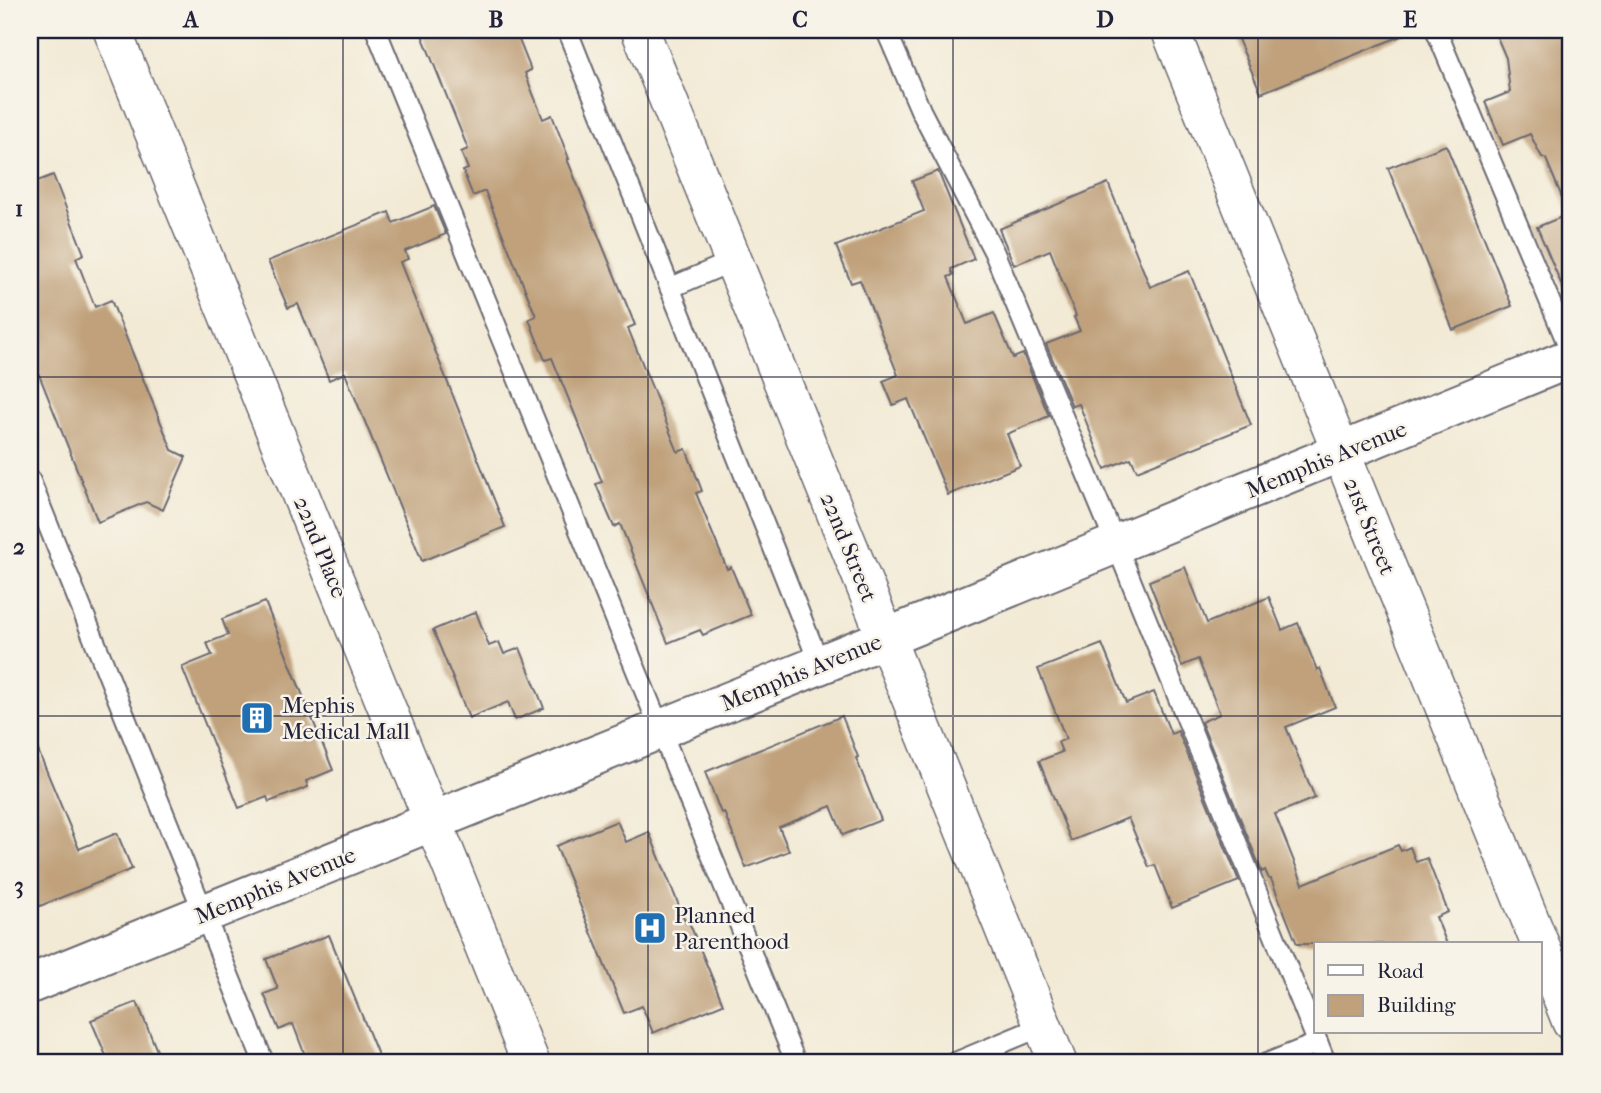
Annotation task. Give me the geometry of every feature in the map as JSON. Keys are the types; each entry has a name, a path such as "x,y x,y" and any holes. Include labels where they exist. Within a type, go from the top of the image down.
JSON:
{"street":[{"name":"22nd Place","path":"112,30 531,1063"},
{"name":"22nd Street","path":"640,30 1058,1063"},
{"name":"21st Street","path":"1170,30 1539,942"},
{"name":"Memphis Avenue","path":"30,984 1571,358"},
{"name":"21st Street","path":"1542,949 1571,1022"}],"lane":[{"path":"376,30 796,1063"},
{"path":"567,30 820,665"},
{"path":"886,30 921,111 994,253 1116,544 1314,1033"},
{"path":"1436,30 1571,352"},
{"path":"670,288 733,261"},
{"path":"30,480 264,1063"},
{"path":"954,1063 1043,1026"},
{"path":"1314,1034 1326,1063"},
{"path":"1268,1063 1318,1043"}],"building":[{"path":"420,30 515,30 531,70 525,73 543,119 552,115 567,159 635,325 628,328 678,452 686,449 702,491 696,493 727,569 731,567 751,615 703,635 700,630 668,643 620,524 614,527 596,484 602,482 552,358 545,360 529,319 536,316 485,191 473,196 463,171 468,169 461,152 468,149"},
{"path":"1234,30 1413,30 1413,31 1261,93"},
{"path":"1494,30 1571,30 1571,307 1537,227 1569,214 1546,159 1542,157 1530,134 1503,145 1485,102 1510,92 1506,58"},
{"path":"1446,145 1512,306 1453,330 1388,168"},
{"path":"938,171 974,259 951,269 953,275 948,277 967,324 994,313 1013,358 1023,354 1049,416 1007,434 1020,466 948,495 908,399 893,405 883,381 898,375 860,280 851,283 836,246 924,211 912,181"},
{"path":"53,175 84,254 76,258 95,307 111,300 172,450 186,457 163,510 146,502 98,522 30,352 30,184"},
{"path":"1108,183 1150,287 1189,271 1251,425 1137,471 1131,458 1105,469 1079,404 1072,406 1046,344 1080,331 1050,250 1014,265 999,229"},
{"path":"434,206 446,234 405,251 408,259 400,262 505,527 422,561 345,373 329,380 298,304 288,308 268,261 389,212 393,223"},
{"path":"1185,567 1207,623 1269,597 1282,630 1298,623 1335,707 1286,727 1315,798 1275,814 1303,884 1398,845 1401,851 1410,847 1416,862 1427,858 1448,912 1436,917 1446,942 1297,944 1271,879 1265,870 1262,872 1201,722 1220,714 1198,659 1182,666 1149,581"},
{"name":"Mephis Medical Mall","path":"265,602 333,770 306,781 308,787 269,802 267,797 239,808 182,667 212,655 207,643 228,635 222,619"},
{"path":"476,612 489,646 499,642 504,654 520,648 544,708 515,720 508,702 469,718 433,630"},
{"path":"1102,644 1126,703 1154,692 1171,734 1178,731 1239,881 1172,908 1155,865 1149,867 1128,818 1071,841 1039,761 1062,752 1058,742 1066,739 1038,669"},
{"path":"842,716 881,820 843,835 831,806 779,827 789,851 746,868 705,772"},
{"path":"30,731 79,849 117,833 132,869 30,910"},
{"name":"Planned Parenthood","path":"617,821 626,842 649,832 723,1004 653,1033 642,1006 624,1013 556,846"},
{"path":"329,935 378,1055 355,1063 308,1063 293,1024 279,1030 264,994 278,989 266,959"},
{"path":"137,1002 162,1063 109,1063 91,1020"}],"place":[{"name":"Mephis Medical Mall","path":"257,718"},
{"name":"Planned Parenthood","path":"650,928"}]}
